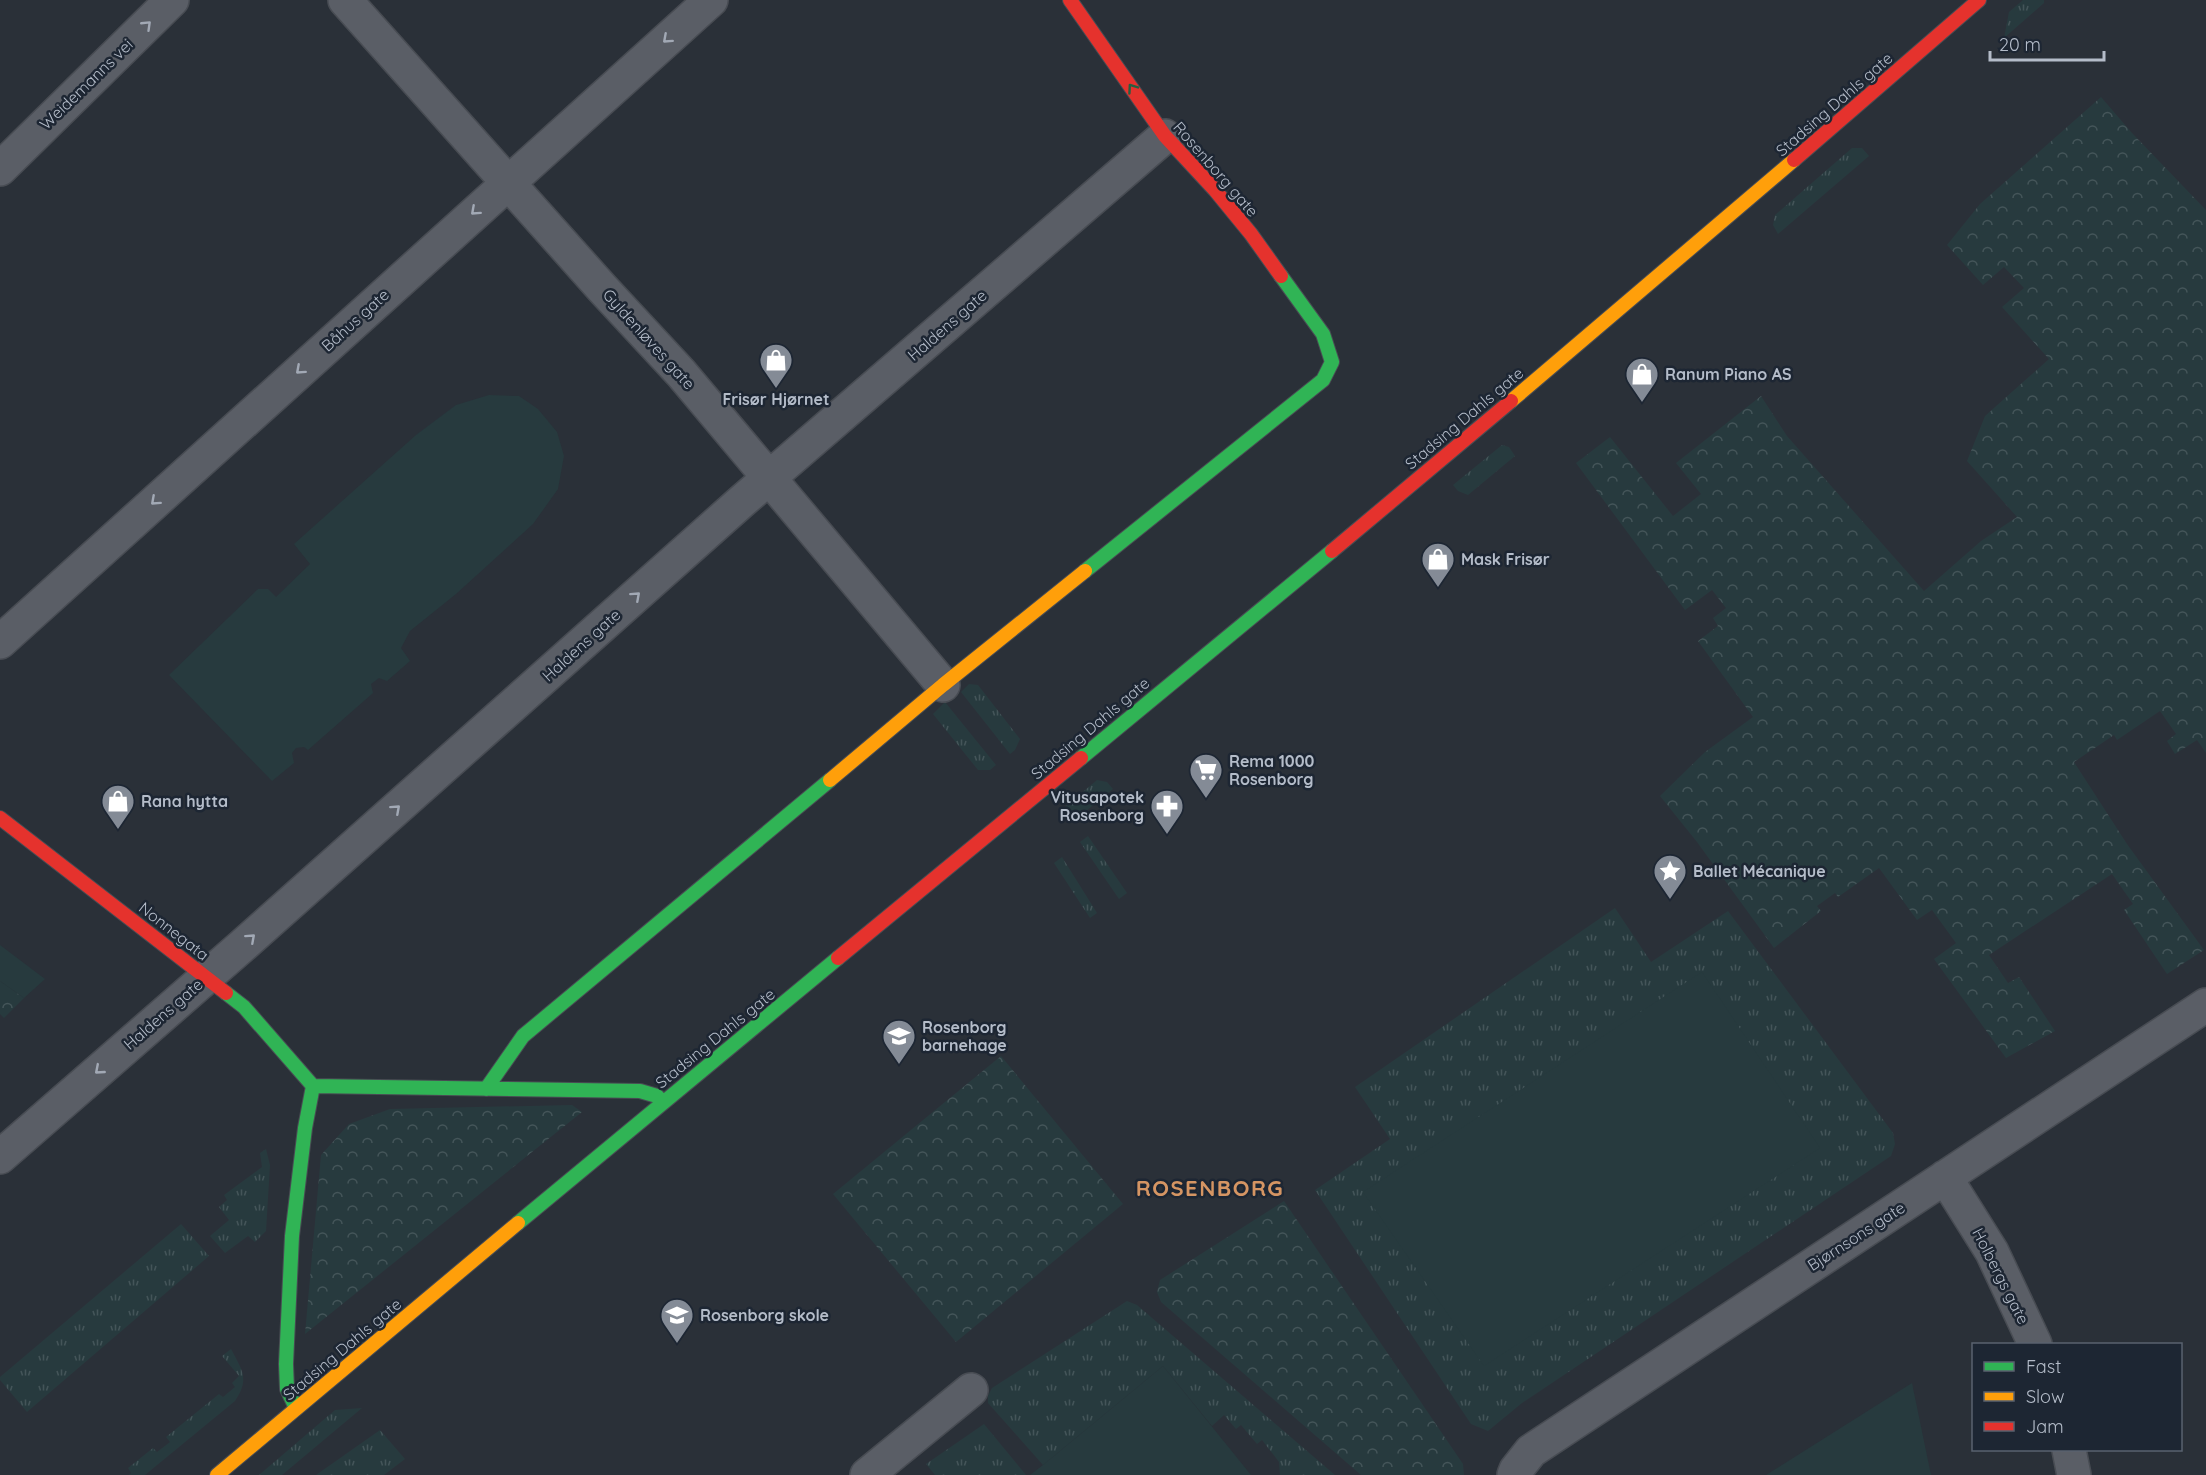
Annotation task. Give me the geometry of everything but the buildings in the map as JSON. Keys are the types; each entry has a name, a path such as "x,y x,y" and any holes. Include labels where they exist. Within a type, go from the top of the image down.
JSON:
{"street":[{"name":"Weidemanns vei","path":"0,169 172,0"},
{"name":"Gyldenløves gate","path":"345,0 681,373 943,685"},
{"name":"Båhus gate","path":"0,642 711,0"},
{"name":"Rosenborg gate","path":"943,685 1323,380 1332,362 1323,334 1251,234 1215,190 1165,136 1070,0"},
{"name":"Stadsing Dahls gate","path":"217,1475 1433,466 1853,110 1978,0"},
{"name":"Haldens gate","path":"0,1157 770,477 1165,136"},
{"path":"486,1089 523,1036 943,685"},
{"name":"Nonnegata","path":"0,818 244,1007 313,1086"},
{"name":"Bjørnsons gate","path":"1514,1475 1515,1470 1531,1451 2206,1005"},
{"path":"296,1408 287,1389 286,1364 292,1236 305,1128 313,1086 640,1091 657,1096 663,1103"},
{"name":"Holbergs gate","path":"1945,1177 1992,1252 2035,1343"},
{"path":"867,1475 970,1390"},
{"path":"2069,1451 2074,1475"}],"green space":[{"path":"2023,0 2044,0 2044,3 2004,38 2009,12"},
{"path":"2101,97 2206,210 2206,753 2197,740 2175,754 2167,741 2176,734 2160,711 2117,740 2114,735 2074,762 2127,844 2204,950 2167,974 2124,910 2133,904 2112,874 1989,955 2008,983 2019,977 2055,1031 2006,1058 1934,959 1956,943 1932,910 1917,920 1879,868 1838,897 1835,893 1817,906 1821,911 1774,948 1697,842 1660,796 1705,752 1753,717 1698,641 1718,626 1713,618 1726,608 1712,590 1685,610 1576,463 1610,437 1673,516 1701,494 1676,463 1761,396 1787,436 1924,591 1981,541 2017,517 1967,461 1985,416 2049,359 2002,307 2024,288 2004,267 1983,285 1947,245 1980,204"},
{"path":"1852,148 1862,148 1869,156 1778,234 1773,225 1775,215"},
{"path":"489,395 519,396 538,409 557,432 564,456 558,489 533,524 456,594 410,631 401,648 410,661 387,681 379,678 371,684 373,693 308,750 304,747 296,748 292,753 294,763 272,781 169,675 258,589 268,589 276,597 310,564 294,544 416,435 456,405"},
{"path":"1502,445 1509,447 1515,456 1468,495 1458,491 1453,485"},
{"path":"969,684 978,685 1020,739 1015,750 1010,754 961,692"},
{"path":"945,702 996,765 990,770 978,770 933,714"},
{"path":"1097,780 1107,782 1113,789 1075,820 1063,817 1059,812"},
{"path":"1088,836 1127,893 1119,899 1080,842"},
{"path":"1062,857 1097,913 1090,918 1054,863"},
{"path":"1615,908 1651,962 1728,911 1893,1133 1895,1144 1891,1156 1522,1403 1488,1431 1471,1424 1315,1190 1390,1139 1355,1087"},
{"path":"0,945 45,979 24,998 0,981"},
{"path":"1702,972 1820,1148 1484,1366 1363,1192"},
{"path":"0,981 24,998 4,1018 0,1014"},
{"path":"1001,1056 1123,1204 956,1342 833,1194"},
{"path":"572,1105 582,1112 305,1334 321,1155 349,1124 390,1109"},
{"path":"266,1149 270,1165 266,1231 255,1242 248,1236 225,1253 210,1236 229,1220 219,1207 227,1200 224,1195 262,1167 260,1153"},
{"path":"1284,1201 1463,1464 1464,1475 1361,1475 1161,1302 1157,1292 1160,1280"},
{"path":"181,1224 209,1256 27,1412 0,1380 0,1377"},
{"path":"1127,1301 1137,1305 1335,1475 1280,1475 1279,1462 1262,1440 1257,1444 1241,1425 1236,1429 1224,1415 1212,1426 1163,1366 1043,1465 988,1403 988,1396 992,1388"},
{"path":"231,1349 243,1375 242,1387 235,1401 145,1475 129,1475 131,1473 128,1468 153,1448 157,1452 170,1442 166,1437 219,1394 223,1397 235,1387 232,1383 239,1376 222,1356"},
{"path":"1163,1366 1251,1475 1030,1475 1043,1465"},
{"path":"1912,1383 1931,1475 1766,1475"},
{"path":"362,1408 282,1475 259,1475 335,1410"},
{"path":"984,1424 1026,1475 935,1475 926,1464"},
{"path":"380,1430 405,1459 384,1475 316,1475"}],"traffic: fast":[{"path":"1085,571 1323,380 1332,362 1323,334 1281,276"},
{"path":"1081,758 1332,551"},
{"path":"486,1089 523,1036 830,780"},
{"path":"518,1223 838,958"},
{"path":"226,993 244,1007 313,1086 640,1091 657,1096 663,1103"},
{"path":"296,1408 287,1389 286,1364 292,1236 305,1128 313,1086"}],"traffic: slow":[{"path":"1511,401 1794,160"},
{"path":"830,780 943,685 1085,571"},
{"path":"217,1475 518,1223"}],"traffic: jam":[{"path":"1070,0 1165,136 1215,190 1281,276"},
{"path":"1794,160 1979,0"},
{"path":"1332,551 1511,401"},
{"path":"838,958 1081,758"},
{"path":"0,818 226,993"}],"place":[{"name":"Frisør Hjørnet","path":"776,389"},
{"name":"Ranum Piano AS","path":"1642,403"},
{"name":"Mask Frisør","path":"1438,588"},
{"name":"Rema 1000 Rosenborg","path":"1206,799"},
{"name":"Rana hytta","path":"118,830"},
{"name":"Vitusapotek Rosenborg","path":"1167,835"},
{"name":"Ballet Mécanique","path":"1670,900"},
{"name":"Rosenborg barnehage","path":"899,1065"},
{"name":"Rosenborg skole","path":"677,1344"}],"district":[{"name":"ROSENBORG","path":"1210,1188"}]}
